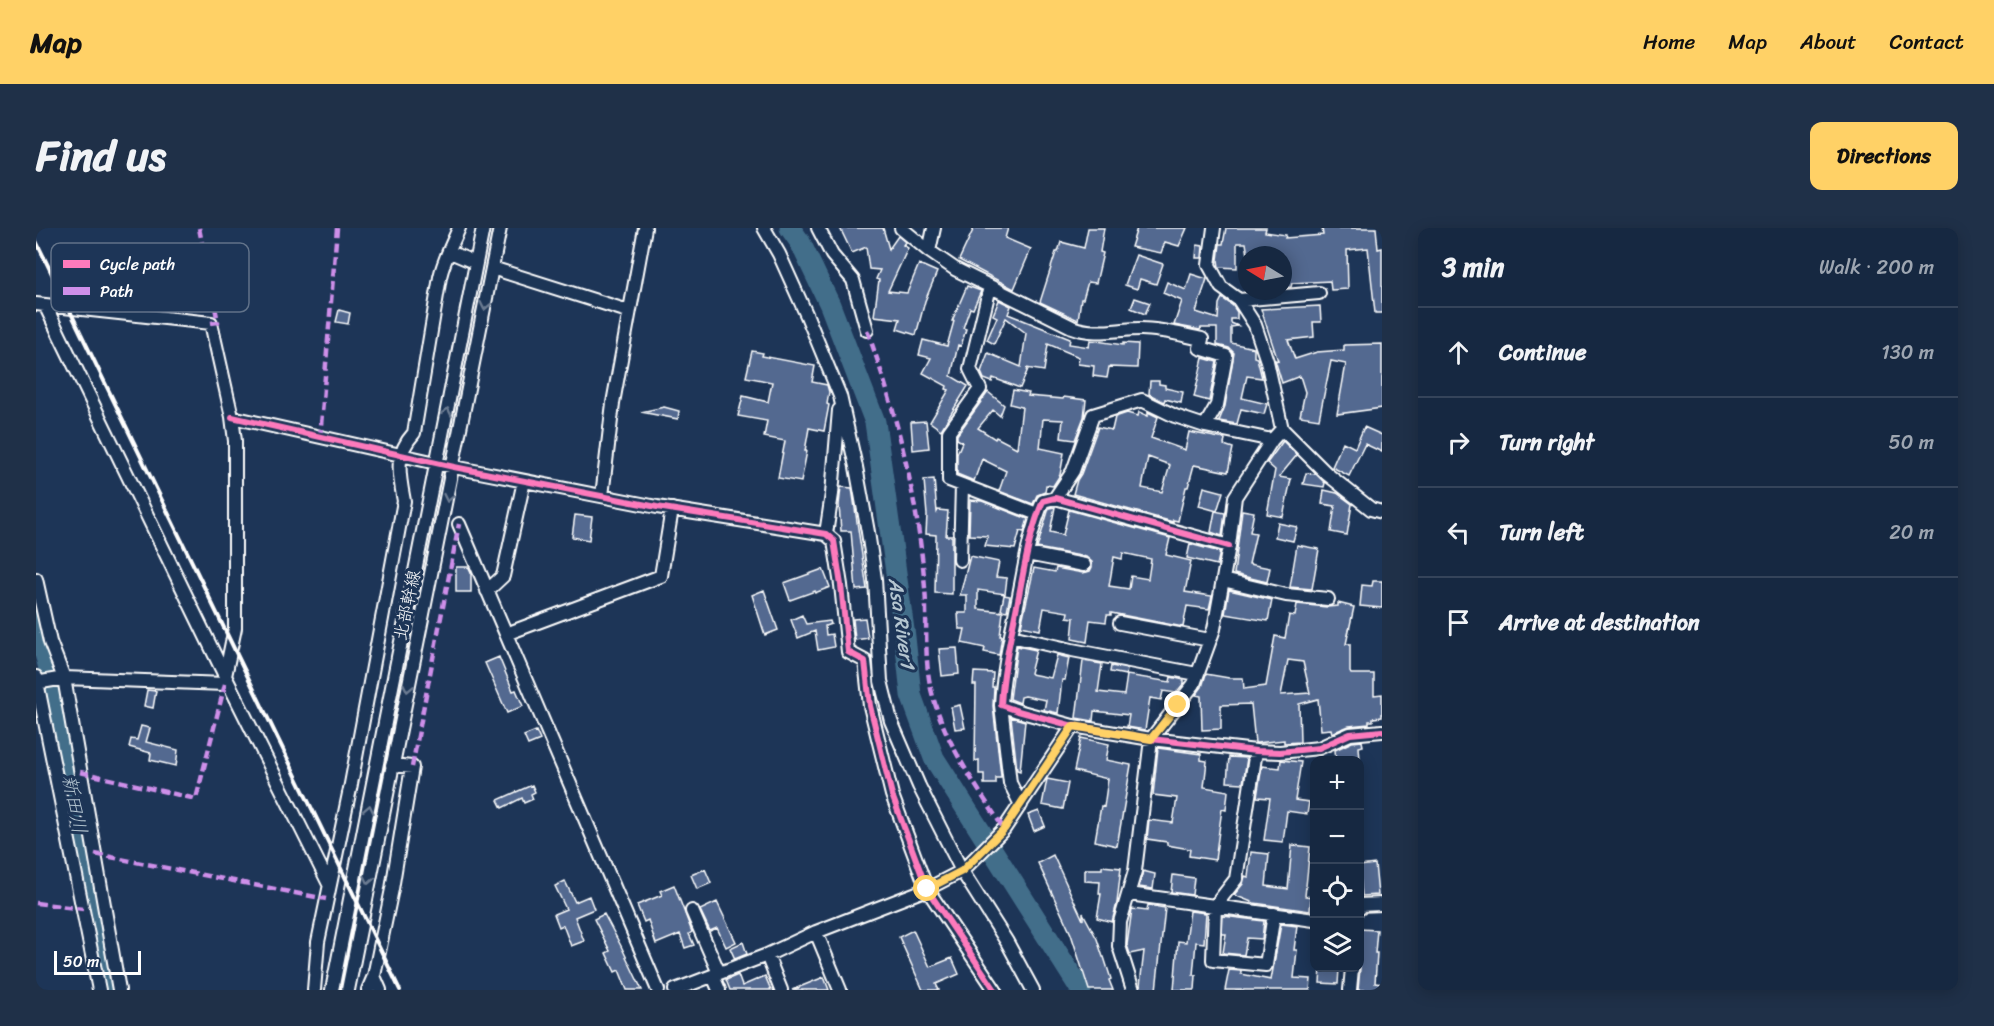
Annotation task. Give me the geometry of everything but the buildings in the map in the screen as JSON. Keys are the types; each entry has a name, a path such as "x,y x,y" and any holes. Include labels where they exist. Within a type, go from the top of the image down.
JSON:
{"street":[{"path":"314,990 318,942 356,757 404,501 399,471 400,456 405,443 414,433 440,276 445,258 450,252 459,228"},
{"name":"北部幹線","path":"333,990 483,228"},
{"name":"北部幹線","path":"348,990 500,228"},
{"path":"602,496 613,403 645,228"},
{"path":"764,228 779,254 807,315 840,398 868,532 875,579 881,681 891,721 919,786 962,871 1007,942 1033,990"},
{"path":"818,228 832,255 853,280 867,330"},
{"path":"901,228 954,269 1040,313 1085,332 1159,330 1202,339 1200,348 1227,356 1217,405 1205,426"},
{"path":"929,251 934,228"},
{"path":"1214,228 1209,265 1221,287 1238,299"},
{"path":"450,252 476,263"},
{"path":"492,268 628,311"},
{"path":"990,287 970,369 980,389 949,432 949,480 1037,514"},
{"path":"1292,296 1319,294"},
{"path":"1239,300 1255,325 1267,360 1282,429 1327,474 1371,509 1382,512"},
{"path":"40,304 329,884"},
{"path":"99,990 38,681 60,679 225,684 235,628 235,441 232,417 211,323 112,312"},
{"path":"826,534 832,494 840,398"},
{"path":"1055,498 1073,471 1094,415 1142,400 1175,416 1205,426 1272,440"},
{"path":"232,417 400,456 524,481 672,509 826,534 834,541 848,652 865,661 870,706 892,795 927,889 995,990"},
{"path":"1133,990 1119,946 1120,922 1135,871 1151,739 1194,684 1214,628 1229,546 1235,497 1272,440 1282,429"},
{"path":"487,591 503,576 524,481"},
{"path":"960,561 962,485"},
{"path":"1021,805 1010,783 1001,705 1004,675 1027,554 1037,514 1043,501 1055,498 1229,546"},
{"path":"506,634 661,576 672,509"},
{"path":"459,524 658,990"},
{"path":"1027,554 1084,565"},
{"path":"36,579 60,679 119,990"},
{"path":"1223,580 1286,595 1328,599"},
{"path":"1120,623 1210,640"},
{"path":"1011,636 1197,674"},
{"path":"870,706 886,701"},
{"path":"1001,705 1073,726 1151,739 1256,751 1281,752 1319,748 1350,734 1382,731"},
{"path":"675,990 767,956 816,932 927,889 962,871 1004,829 1073,726"},
{"path":"1256,751 1236,879 1215,906 1213,960 1266,965 1274,914"},
{"path":"356,757 378,761"},
{"path":"368,990 374,976 392,888 412,767 392,765"},
{"path":"1129,894 1310,919"},
{"path":"1364,905 1382,904"},
{"path":"692,911 716,974 719,990"},
{"path":"816,932 840,990"},
{"path":"767,956 781,990"},
{"path":"1350,990 1352,972"},
{"path":"374,976 380,990"}],"waterway":[{"name":"Asa River1","path":"790,228 800,242 830,305 875,422 911,695 934,758 1081,990"},
{"name":"新田川","path":"36,620 49,668 111,990"}],"railway":[{"path":"36,241 51,272"},
{"path":"71,312 400,990"}],"marked path":[{"path":"199,228 202,243"},
{"path":"320,438 337,228"},
{"path":"211,323 218,322 216,312"},
{"path":"867,330 897,425 917,522 922,555 926,601 926,640 932,693 953,747 1004,829"},
{"path":"412,767 459,524"},
{"path":"80,772 196,799 225,684"},
{"path":"95,854 326,899"},
{"path":"36,903 83,909"}],"cycle path":[{"path":"232,417 454,467 657,507 826,534 834,541 848,652 865,661 870,706 892,795 927,889 995,990"},
{"path":"1229,546 1055,498 1043,501 1026,560 1006,664 1001,705 1073,726 1151,739 1256,751 1280,752 1319,748 1350,734 1382,731"}],"route":[{"path":"927,889 962,871 1004,829 1073,726 1151,739 1178,705"}]}
